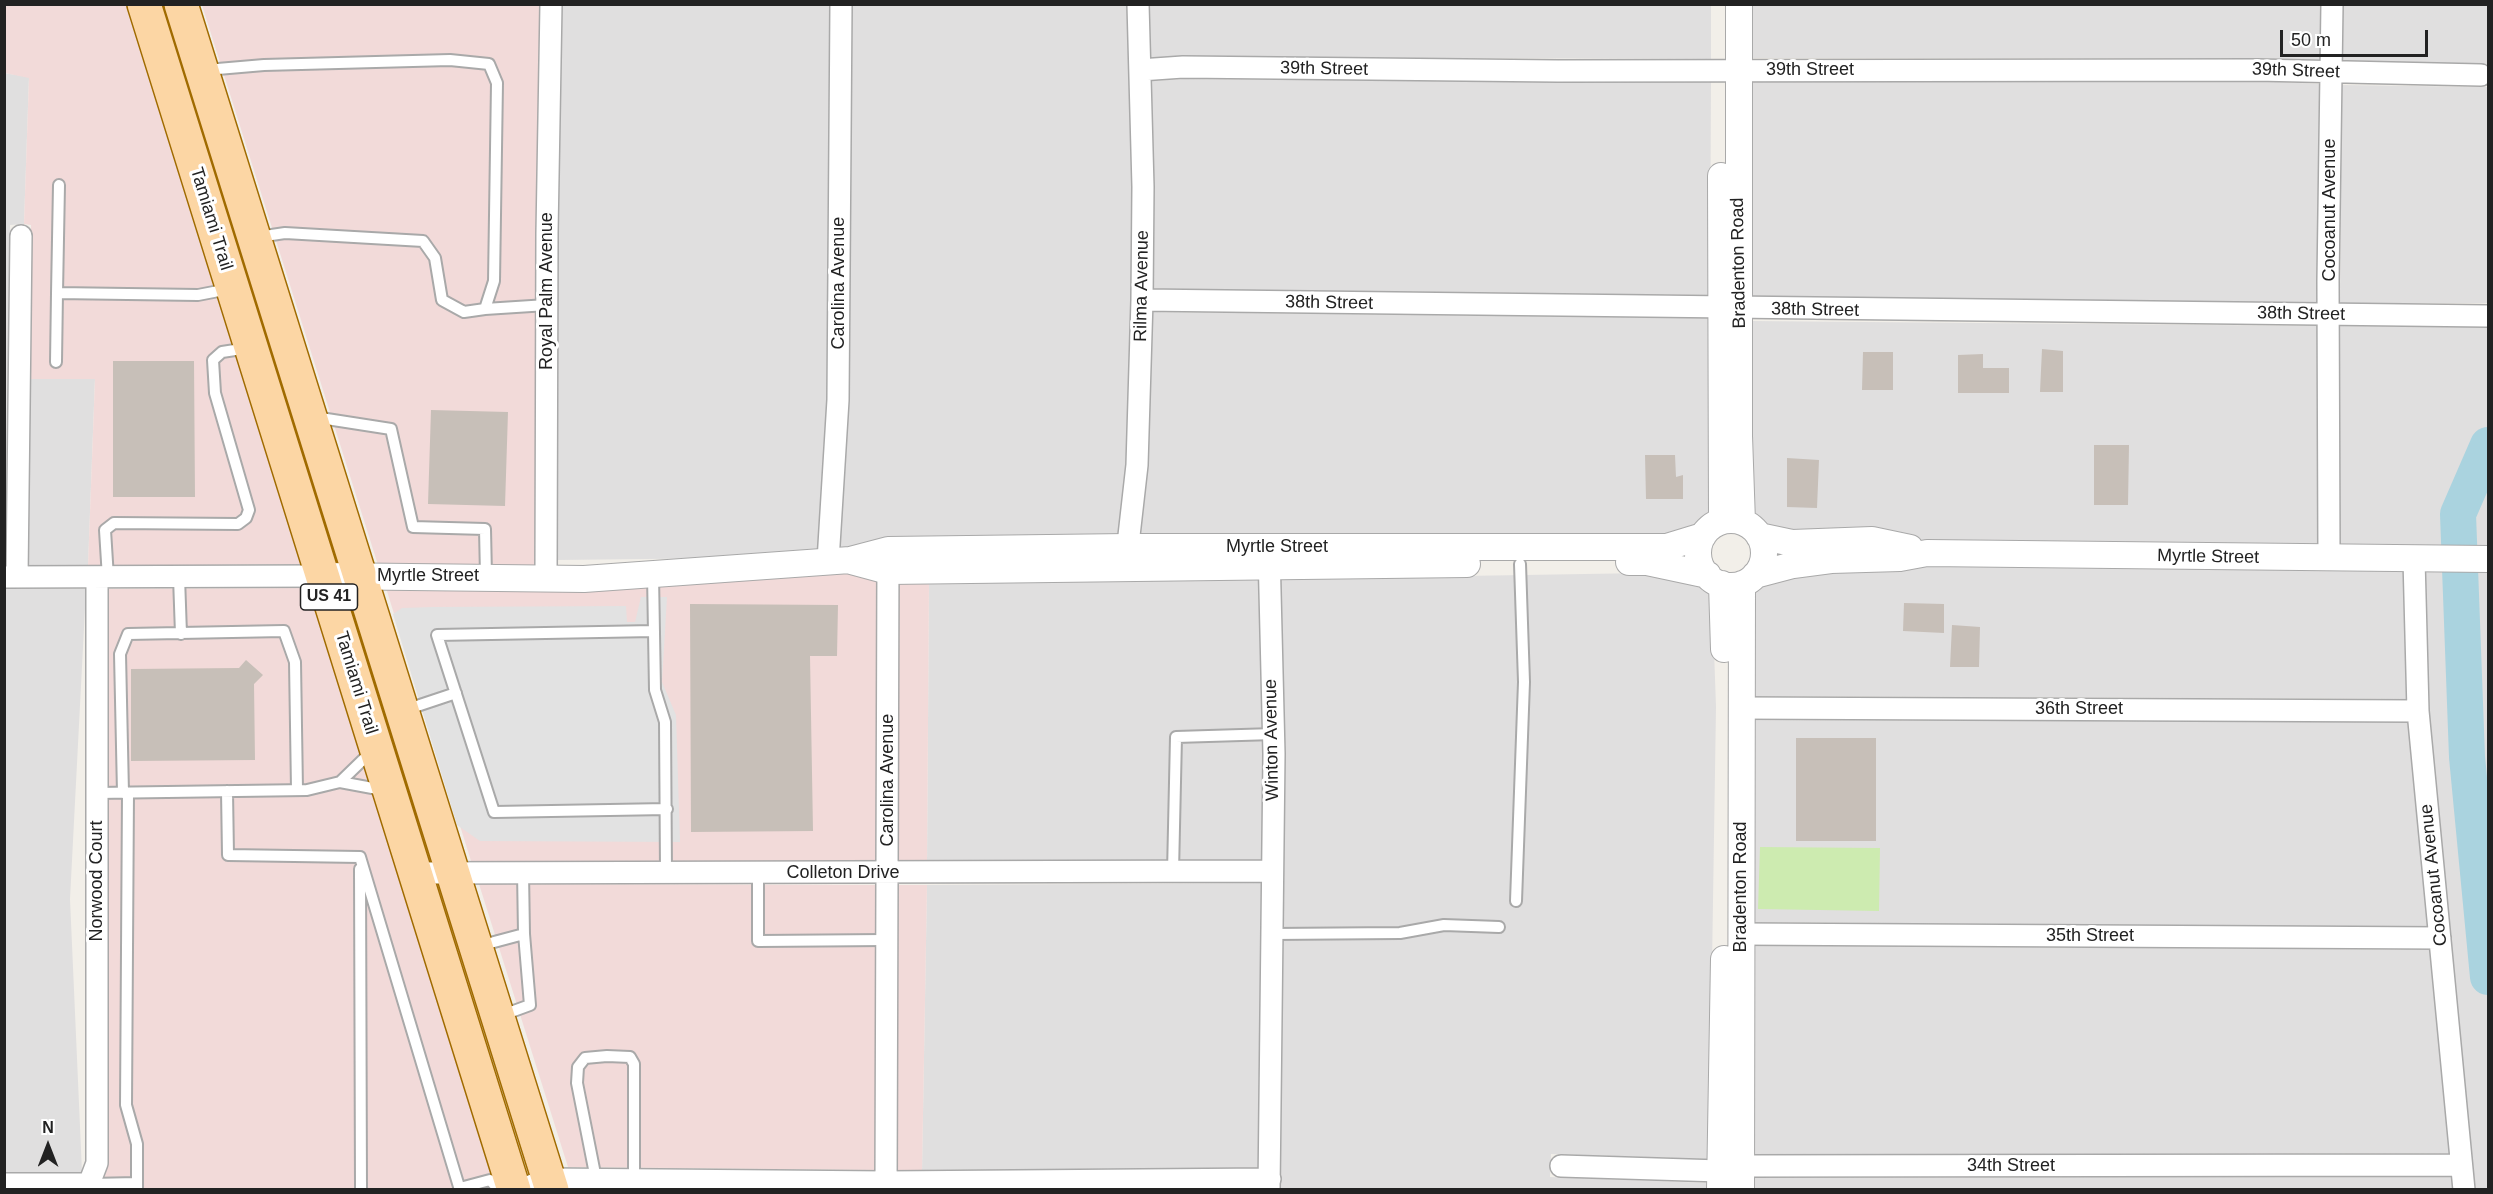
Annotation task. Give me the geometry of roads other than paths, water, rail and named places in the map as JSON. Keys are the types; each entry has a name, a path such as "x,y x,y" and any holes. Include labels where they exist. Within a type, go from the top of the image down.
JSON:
{"main road":[{"name":"Tamiami Trail","path":"144,4 514,1190"},
{"name":"Tamiami Trail","path":"181,4 362,576 498,1017 540,1186"}],"street":[{"name":"Royal Palm Avenue","path":"546,577 551,4"},
{"name":"Carolina Avenue","path":"839,561 840,4"},
{"name":"Rilma Avenue","path":"1127,556 1137,465 1142,300 1143,187 1138,4"},
{"name":"Bradenton Road","path":"1722,4 1730,70 1730,307 1739,436 1732,529"},
{"name":"Bradenton Road","path":"1730,70 1739,4"},
{"name":"Cocoanut Avenue","path":"2329,559 2332,4"},
{"name":"39th Street","path":"1140,70 1183,67 2257,70 2481,75"},
{"path":"11,577 21,236"},
{"name":"38th Street","path":"1142,300 2488,316"},
{"name":"Myrtle Street","path":"1269,557 1667,547 1732,529 1792,543 1872,540 1927,553"},
{"name":"Bradenton Road","path":"1732,529 1698,553 1700,563 1732,579"},
{"name":"Bradenton Road","path":"1732,529 1764,552 1763,562 1732,579"},
{"name":"Myrtle Street","path":"11,577 486,576 584,579 766,568 839,561 1127,556 1269,557 1521,564 1647,562 1732,579 1788,565 1831,560 1900,558 1927,553 2488,559"},
{"name":"Winton Avenue","path":"1269,557 1274,734 1269,1184"},
{"name":"Cocoanut Avenue","path":"2422,559 2418,711 2464,1190"},
{"name":"Carolina Avenue","path":"886,1186 888,560"},
{"name":"Norwood Court","path":"89,1184 97,1163 97,793 103,578"},
{"name":"Bradenton Road","path":"1730,1179 1741,934 1740,708 1732,579"},
{"name":"Bradenton Road","path":"1730,1179 1726,707 1732,579"},
{"name":"36th Street","path":"1740,708 2418,711"},
{"name":"Colleton Drive","path":"415,873 1272,871"},
{"name":"35th Street","path":"1741,934 2440,938"},
{"name":"34th Street","path":"1561,1166 1730,1179 2461,1165"},
{"path":"540,1186 596,1179 886,1186 1269,1184"},
{"path":"4,1184 89,1184"}],"lane":[{"path":"202,71 264,65 450,60 489,64 496,82 494,281 485,309"},
{"path":"56,362 59,185"},
{"path":"255,237 285,233 423,241 435,258 442,300 464,312 547,305"},
{"path":"57,293 198,295 232,288"},
{"path":"103,578 105,530 114,523 238,524 246,518 249,510 214,393 213,360 222,352 251,347"},
{"path":"311,417 391,429 413,527 485,529 486,576"},
{"path":"1516,901 1524,682 1521,564"},
{"path":"653,575 655,690 664,723 667,809 666,873"},
{"path":"179,577 181,634"},
{"path":"89,1184 137,1186 137,1144 126,1106 126,793 120,654 128,634 284,631 295,662 297,790"},
{"path":"654,631 437,635 494,812 667,809"},
{"path":"403,710 456,693"},
{"path":"1173,872 1176,737 1274,734"},
{"path":"340,782 376,747"},
{"path":"97,793 297,790 340,782 388,790"},
{"path":"227,791 228,855 360,857"},
{"path":"360,857 460,1189 490,1180 499,1190"},
{"path":"360,857 361,1190"},
{"path":"498,1017 530,1005 524,934 523,872"},
{"path":"758,873 758,941 886,940"},
{"path":"1272,934 1400,933 1444,925 1499,927"},
{"path":"476,946 524,934"},
{"path":"596,1179 577,1083 578,1067 585,1058 607,1056 630,1057 634,1064 634,1180"}],"waterway":[{"path":"2488,445 2458,514 2467,757 2488,977"}]}
